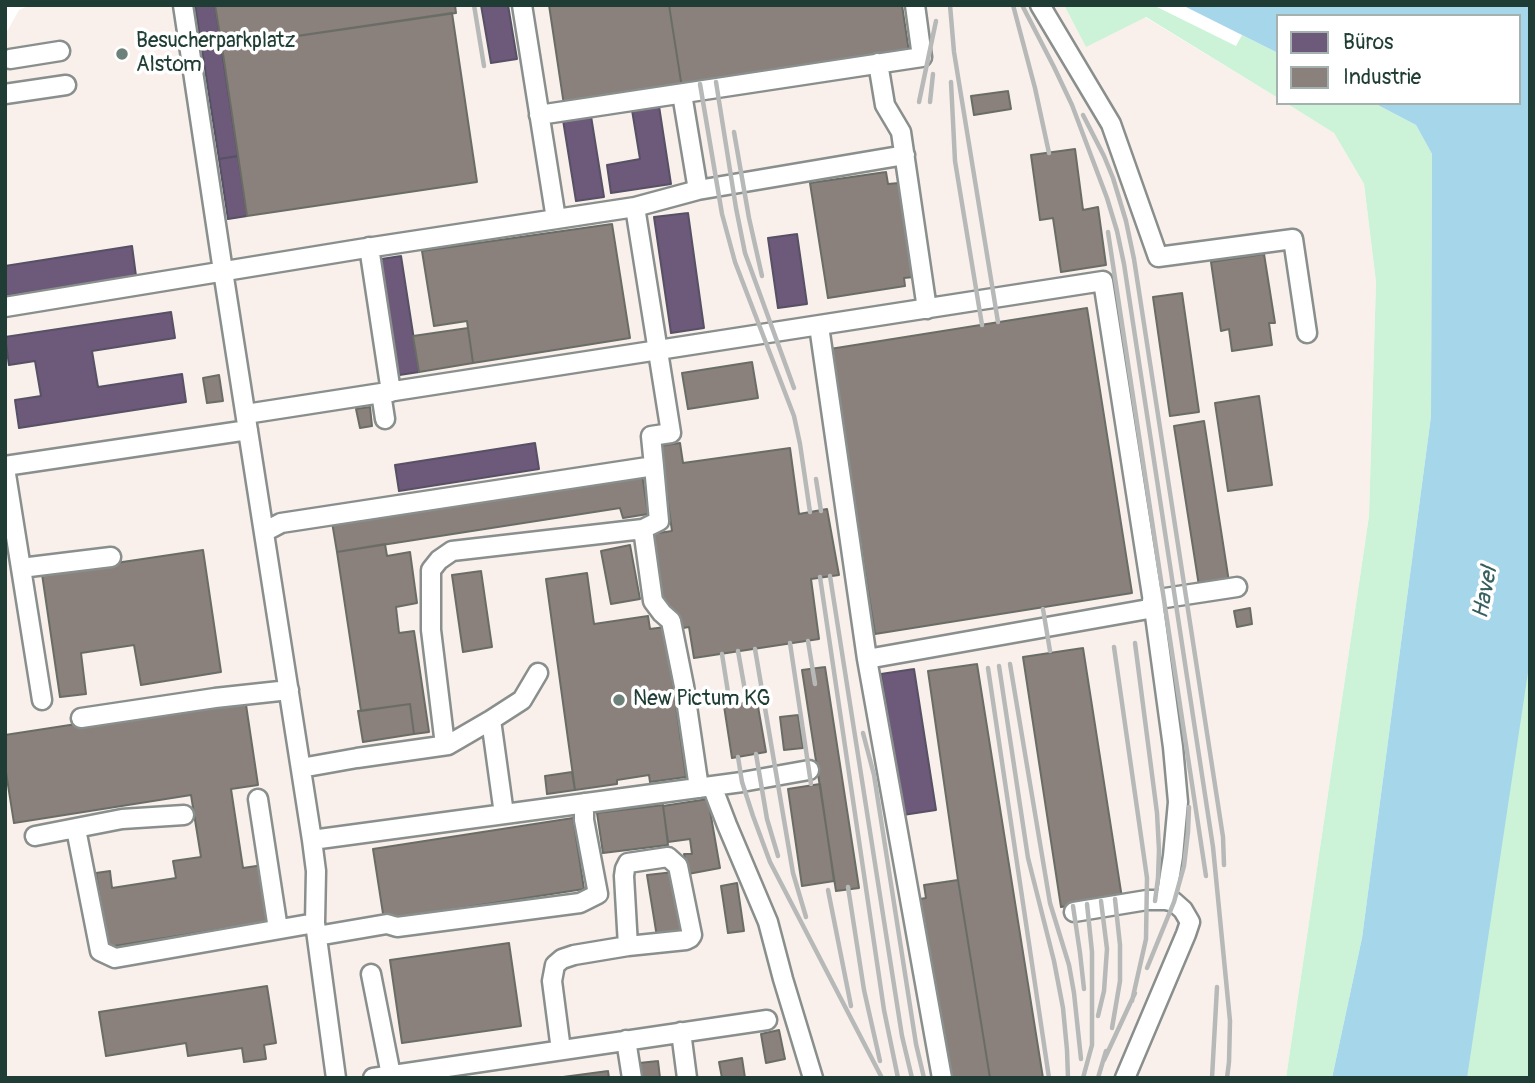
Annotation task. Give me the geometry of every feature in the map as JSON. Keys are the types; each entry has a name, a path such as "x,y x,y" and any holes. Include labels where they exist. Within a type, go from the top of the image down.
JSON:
{"street":[{"path":"183,5 312,840 316,870 316,930 337,1078"},
{"path":"522,5 555,219"},
{"path":"539,115 922,57 915,5"},
{"path":"1040,5 1111,124 1158,257 1293,239 1307,333"},
{"path":"10,58 60,51"},
{"path":"878,63 885,105 901,132 927,309"},
{"path":"5,94 66,85"},
{"path":"682,94 698,190"},
{"path":"5,307 369,247 635,207 698,190 905,155"},
{"path":"445,746 431,630 431,570 439,560 452,551 643,529 659,521 651,436 671,433 635,207"},
{"path":"369,247 386,393 385,419"},
{"path":"41,700 5,467 386,393 1102,281 1173,747 1178,802 1166,900"},
{"path":"819,326 867,659 942,1078"},
{"path":"264,532 281,523 654,466"},
{"path":"643,529 653,601 671,621 705,787 731,835 768,922 813,1078"},
{"path":"21,568 111,557"},
{"path":"867,659 1237,587"},
{"path":"301,768 445,746 522,700 538,673"},
{"path":"80,718 289,690"},
{"path":"491,720 503,814"},
{"path":"312,840 705,787 809,770"},
{"path":"258,799 278,929"},
{"path":"76,829 100,951 115,958 278,929 316,930 387,923 397,926 580,903 598,894 584,820 584,803"},
{"path":"35,836 122,819 184,815"},
{"path":"561,1050 552,981 555,965 574,955 686,940 692,935 678,866 668,857 628,863 625,869 628,946"},
{"path":"1074,912 1147,900 1166,900 1174,902 1183,910 1190,922 1125,1078"},
{"path":"371,974 382,1076 767,1020"},
{"path":"681,1032 687,1078"},
{"path":"626,1041 632,1078"}],"shaded area":[{"path":"30,5 1064,5 1086,46 1145,17 1276,97 1276,105 1289,105 1334,133 1364,184 1376,282 1369,516 1286,1078 5,1078 5,35 19,10"}],"green space":[{"path":"1064,5 1153,5 1236,46 1242,35 1276,52 1276,97 1146,17 1086,47"},
{"path":"1289,105 1378,105 1416,125 1432,154 1431,416 1362,938 1332,1078 1286,1078 1369,516 1376,282 1364,184 1334,133"},
{"path":"1530,587 1530,1078 1453,1078"}],"water":[{"name":"Havel","path":"1182,5 1530,5 1530,659 1467,1078 1332,1078 1362,938 1431,416 1432,154 1416,125 1378,105 1521,105 1521,14 1276,14 1276,52"}],"building: Büros":[{"path":"195,5 215,5 238,156 219,159"},
{"path":"481,5 508,5 517,59 491,63"},
{"path":"659,106 671,184 611,193 607,165 640,159 632,110"},
{"path":"591,116 604,197 576,201 563,120"},
{"path":"238,156 247,216 228,219 219,159"},
{"path":"688,213 704,328 671,333 654,217"},
{"path":"797,234 807,304 778,308 768,238"},
{"path":"132,246 136,276 5,296 5,266"},
{"path":"401,256 419,372 393,376 375,260"},
{"path":"171,312 175,338 92,351 98,387 182,374 186,402 19,428 15,400 41,396 35,361 9,365 5,337"},
{"path":"535,443 539,469 399,491 395,465"},
{"path":"914,669 936,810 903,815 881,674"}],"building: Industrie":[{"path":"215,5 455,5 456,13 222,47"},
{"path":"549,5 669,5 682,88 564,105"},
{"path":"669,5 902,5 909,52 682,88"},
{"path":"452,13 477,182 247,216 222,47"},
{"path":"1008,91 1011,109 974,115 971,96"},
{"path":"1075,149 1083,210 1098,207 1106,265 1061,272 1053,218 1040,220 1031,155"},
{"path":"886,172 888,184 899,183 914,277 904,278 905,286 828,298 810,183"},
{"path":"612,224 630,338 473,363 467,321 434,326 422,251"},
{"path":"1264,254 1275,323 1269,323 1272,345 1232,351 1229,329 1221,331 1211,262"},
{"path":"1182,293 1199,412 1170,416 1153,297"},
{"path":"1087,308 1132,593 875,634 830,349"},
{"path":"468,328 473,363 419,372 413,336"},
{"path":"752,362 758,398 688,409 682,373"},
{"path":"219,375 223,401 207,403 203,378"},
{"path":"1259,396 1272,485 1228,491 1215,403"},
{"path":"370,407 372,426 360,428 356,409"},
{"path":"1204,421 1229,582 1199,586 1174,426"},
{"path":"680,443 683,463 790,448 799,514 827,509 839,575 811,579 819,639 694,658 689,627 677,629 674,610 663,611 652,534 672,531 660,446"},
{"path":"642,474 648,514 623,518 620,508 337,552 332,522"},
{"path":"385,544 387,556 410,552 417,603 396,607 399,633 414,631 429,732 414,734 410,704 361,711 337,552"},
{"path":"630,545 640,599 611,604 601,551"},
{"path":"203,550 221,672 141,685 134,645 81,653 86,694 60,697 42,574"},
{"path":"481,571 492,647 463,652 452,575"},
{"name":"New Pictum KG","path":"587,573 594,624 648,616 650,629 665,627 686,777 650,782 649,775 617,780 617,784 575,790 546,579"},
{"path":"1250,608 1252,624 1237,627 1234,611"},
{"path":"1083,648 1122,898 1061,907 1023,657"},
{"path":"977,664 1043,1078 990,1078 958,880 928,671"},
{"path":"825,667 859,888 836,891 802,670"},
{"path":"245,698 258,785 231,789 243,868 263,865 272,921 108,947 96,873 110,871 112,888 176,878 173,861 201,857 191,795 14,823 5,766 5,735"},
{"path":"757,701 766,752 732,758 724,706"},
{"path":"410,704 414,734 363,742 358,711"},
{"path":"798,715 803,748 784,750 780,717"},
{"path":"572,772 575,790 547,794 545,776"},
{"path":"820,784 834,881 802,886 788,789"},
{"path":"708,799 720,868 688,874 684,854 692,854 690,839 668,842 663,806"},
{"path":"663,805 668,845 603,853 597,813"},
{"path":"573,818 584,889 384,920 373,849"},
{"path":"674,872 684,934 657,937 647,875"},
{"path":"958,880 990,1078 949,1078 920,899 926,898 924,885"},
{"path":"737,883 744,931 728,933 721,886"},
{"path":"509,943 521,1026 402,1043 390,960"},
{"path":"267,986 276,1043 264,1045 266,1059 244,1062 242,1048 188,1056 186,1043 106,1056 99,1012"},
{"path":"779,1030 785,1059 766,1063 761,1034"},
{"path":"742,1058 745,1078 722,1078 719,1062"},
{"path":"658,1061 660,1078 641,1078 639,1063"},
{"path":"608,1071 609,1078 563,1078 563,1077"}],"railway":[{"path":"474,5 484,66"},
{"path":"950,5 954,52 998,322"},
{"path":"1013,5 1049,153"},
{"path":"1022,5 1072,105 1107,198 1124,264 1213,847 1230,1021 1227,1078"},
{"path":"919,102 936,21"},
{"path":"930,102 933,74"},
{"path":"716,82 745,253 794,388"},
{"path":"951,82 955,161 982,325"},
{"path":"700,84 722,214 735,262 794,416 810,512"},
{"path":"1083,115 1113,178 1134,259 1223,837 1224,865"},
{"path":"734,132 762,276"},
{"path":"1108,232 1206,876"},
{"path":"816,479 821,511"},
{"path":"830,576 902,1036 912,1078"},
{"path":"820,577 884,1010 898,1078"},
{"path":"1043,609 1050,651"},
{"path":"808,641 815,684"},
{"path":"790,643 811,784"},
{"path":"1135,643 1157,813 1159,850 1155,901"},
{"path":"1114,647 1147,878 1146,939 1132,1001"},
{"path":"755,649 793,873 806,917"},
{"path":"738,651 747,702"},
{"path":"722,654 730,705"},
{"path":"1010,664 1050,903 1069,965 1081,1059"},
{"path":"999,666 1028,858 1063,1008 1068,1078"},
{"path":"988,668 1049,1078"},
{"path":"863,733 874,775 916,1044 924,1078"},
{"path":"756,754 767,819 778,856"},
{"path":"738,757 742,782 770,862 882,1078"},
{"path":"1147,968 1174,902 1184,866 1189,807"},
{"path":"848,887 864,990 880,1061"},
{"path":"828,890 851,1006"},
{"path":"1112,1028 1120,981 1120,945 1115,899"},
{"path":"1098,1016 1104,991 1107,949 1101,901"},
{"path":"1083,1078 1092,1045 1092,952 1087,904"},
{"path":"1073,906 1084,989"},
{"path":"1212,1078 1217,987"},
{"path":"1104,1060 1135,993"},
{"path":"1098,1078 1106,1051"}],"place":[{"name":"Besucherparkplatz Alstom","path":"122,54"},
{"name":"New Pictum KG","path":"619,700"}]}
